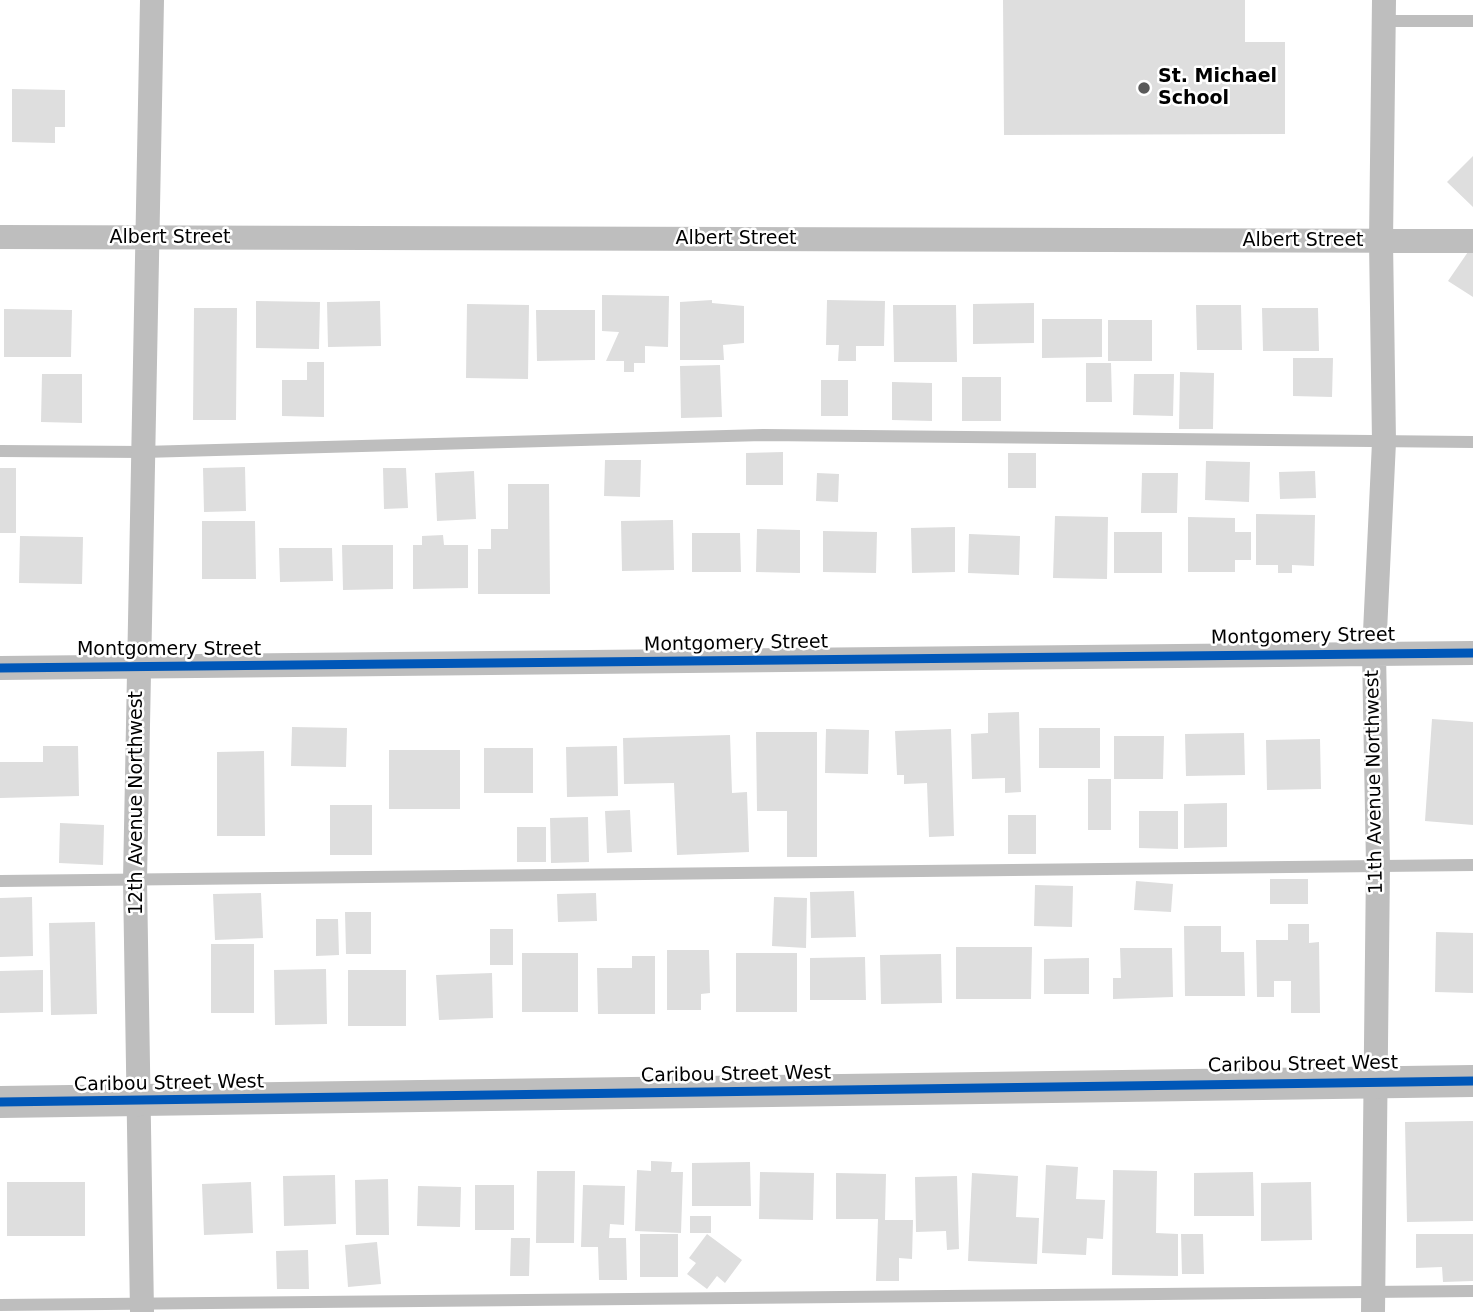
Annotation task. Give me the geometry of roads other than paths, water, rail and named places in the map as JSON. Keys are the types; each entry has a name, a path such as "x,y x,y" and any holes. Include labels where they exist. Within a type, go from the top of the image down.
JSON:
{"street":[{"name":"12th Avenue Northwest","path":"142,1308 135,880 152,0"},
{"name":"11th Avenue Northwest","path":"1373,1302 1378,864 1374,653 1384,442 1381,241 1385,10"},
{"name":"Albert Street","path":"0,237 1473,241"},
{"name":"Montgomery Street","path":"0,668 1473,653"},
{"name":"Caribou Street West","path":"0,1102 1473,1081"}],"lane":[{"path":"1385,10 1473,21"},
{"path":"0,451 143,452 763,435 1473,442"},
{"path":"0,881 1473,865"},
{"path":"0,1306 142,1308 1373,1302 1473,1291"}],"place":[{"name":"St. Michael School","path":"1144,88"}]}
